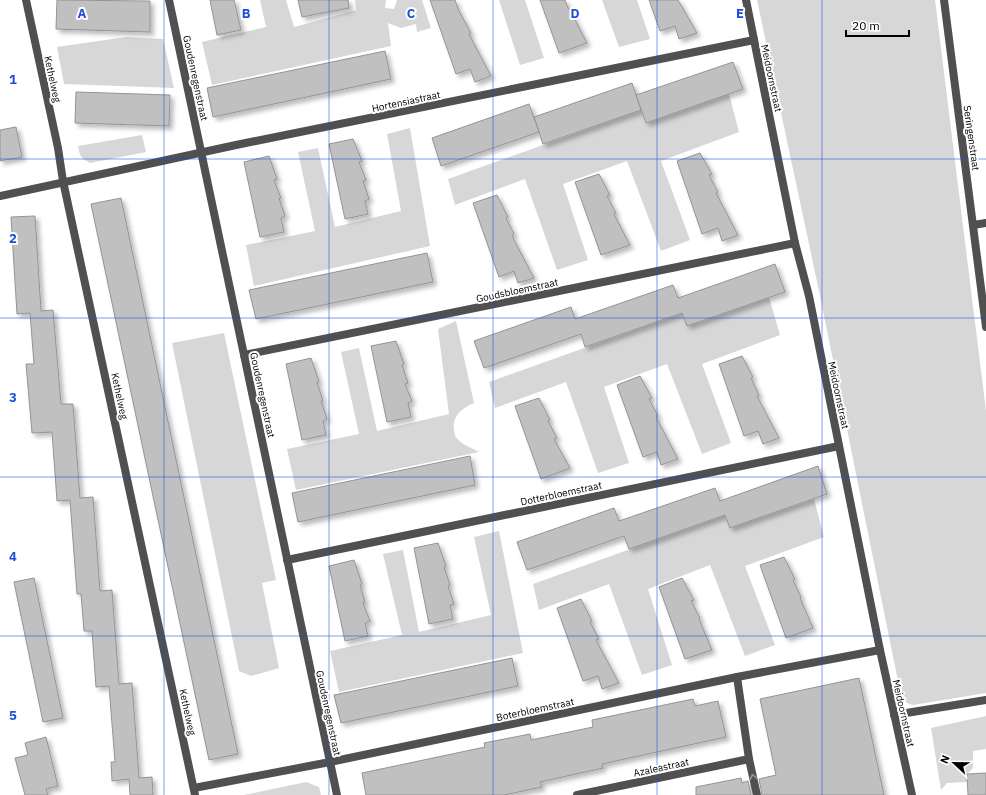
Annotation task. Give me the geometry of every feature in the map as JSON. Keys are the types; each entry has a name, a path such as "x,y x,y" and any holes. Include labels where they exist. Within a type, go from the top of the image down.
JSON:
{"street":[{"name":"Kethelweg","path":"26,0 58,148 63,181 195,791"},
{"name":"Goudenregenstraat","path":"169,0 336,795"},
{"name":"Meidoornstraat","path":"746,0 766,92 795,243 809,296 880,650 912,795"},
{"name":"Seringenstraat","path":"944,0 986,326"},
{"name":"Hortensiastraat","path":"0,196 63,181 754,40"},
{"path":"973,225 986,223"},
{"name":"Goudsbloemstraat","path":"244,355 795,243"},
{"name":"Dotterbloemstraat","path":"287,560 840,446"},
{"name":"Boterbloemstraat","path":"195,791 737,677 880,650"},
{"path":"737,677 749,759 757,795"},
{"path":"894,715 986,700"},
{"name":"Azaleastraat","path":"578,795 749,759"}],"shaded area":[{"path":"260,0 286,0 294,27 356,10 355,0 386,0 385,8 394,9 397,0 422,0 431,28 417,32 416,24 401,28 388,23 391,46 212,85 202,42 266,27"},
{"path":"499,0 525,0 544,58 520,65"},
{"path":"602,0 637,0 650,39 619,47"},
{"path":"757,0 935,0 986,411 986,693 913,705 906,702 901,696 819,291"},
{"path":"126,37 163,39 174,88 64,84 57,47"},
{"path":"729,94 739,132 661,161 690,240 661,251 627,161 563,184 588,260 557,270 525,179 455,205 448,179 641,110 646,123"},
{"path":"410,128 430,246 254,286 246,245 315,231 298,152 318,148 335,227 401,211 387,134"},
{"path":"142,135 146,152 90,163 81,157 79,153 78,146"},
{"path":"769,297 780,335 702,364 731,443 702,454 667,364 604,387 629,463 598,473 566,382 495,408 489,382 682,313"},
{"path":"456,321 474,403 462,410 456,417 454,431 460,442 479,452 296,490 287,449 359,434 341,352 359,348 377,431 449,414 438,329"},
{"path":"224,333 276,580 262,583 279,668 251,676 239,671 172,343"},
{"path":"814,499 824,537 745,566 775,645 745,656 710,565 648,589 672,665 642,675 609,584 539,610 533,584 725,515 730,528"},
{"path":"499,531 523,653 339,692 330,651 402,635 383,554 403,550 419,632 491,615 474,537"},
{"path":"986,716 986,749 973,751 973,768 967,774 967,782 947,783 941,790 931,728"},
{"path":"306,782 319,787 321,795 244,795"}],"building":[{"path":"57,0 150,1 150,32 56,29"},
{"path":"210,0 234,0 241,30 217,35"},
{"path":"298,0 348,0 349,8 302,17"},
{"path":"430,0 455,0 471,33 469,34 491,76 475,82 470,69 456,74"},
{"path":"540,0 565,0 587,43 559,53"},
{"path":"649,0 678,0 697,33 679,39 675,26 660,31"},
{"path":"385,51 391,79 213,117 207,88"},
{"path":"733,62 743,89 646,123 636,95"},
{"path":"632,83 641,110 543,144 534,117"},
{"path":"76,92 170,95 169,126 75,123"},
{"path":"529,104 539,132 441,166 432,138"},
{"path":"16,127 22,157 0,161 0,130"},
{"path":"353,139 362,161 359,162 366,180 363,181 369,199 365,201 368,214 345,219 329,144"},
{"path":"700,153 712,174 709,175 718,192 716,193 738,235 722,241 718,228 702,234 677,161"},
{"path":"269,156 277,179 274,180 281,198 279,198 285,216 281,218 284,232 260,237 244,162"},
{"path":"599,174 610,195 607,196 616,213 614,214 630,245 601,255 575,182"},
{"path":"497,195 508,217 506,218 514,234 512,236 534,278 518,283 514,271 499,277 473,203"},
{"path":"121,198 238,754 209,760 91,204"},
{"path":"35,216 41,311 53,310 61,404 73,404 80,498 93,497 100,591 112,590 119,684 132,683 139,778 152,777 153,795 130,795 129,779 112,781 111,762 115,762 109,686 96,687 92,631 84,631 81,594 77,594 70,500 57,501 52,432 32,433 26,364 34,364 30,313 17,314 11,217"},
{"path":"427,253 433,282 256,319 249,290"},
{"path":"775,264 785,292 687,326 682,313 585,347 581,334 484,368 474,341 571,307 575,319 673,285 678,298"},
{"path":"396,341 404,364 402,365 408,383 405,384 412,401 408,403 411,417 387,422 371,346"},
{"path":"742,356 753,377 751,378 759,395 757,396 779,438 763,444 758,431 744,436 719,364"},
{"path":"311,358 319,382 317,382 323,401 321,401 327,419 323,421 326,435 302,440 286,364"},
{"path":"640,376 652,398 649,399 658,416 656,417 678,459 661,465 657,452 643,457 617,385"},
{"path":"539,398 550,420 548,421 557,438 554,439 570,468 541,479 515,406"},
{"path":"470,456 475,485 298,522 292,493"},
{"path":"818,466 827,494 730,528 725,515 629,549 624,536 527,570 517,542 614,508 619,521 715,488 720,501"},
{"path":"438,543 446,566 444,567 450,585 448,586 454,604 450,605 453,619 429,624 414,548"},
{"path":"784,557 795,579 793,580 813,628 786,638 760,565"},
{"path":"354,560 362,584 360,585 365,602 363,603 370,621 365,623 368,636 345,641 329,566"},
{"path":"34,578 63,718 43,722 14,582"},
{"path":"682,578 694,600 691,601 700,618 699,619 712,650 685,659 659,587"},
{"path":"581,599 592,621 590,622 599,639 596,640 619,683 602,689 598,676 583,681 557,608"},
{"path":"512,658 518,686 341,723 334,695"},
{"path":"859,678 884,795 762,795 759,779 776,775 760,699"},
{"path":"693,699 695,706 718,701 726,737 602,764 603,768 540,782 542,787 504,795 366,795 362,773 485,747 484,743 530,734 531,740 593,727 592,720"},
{"path":"46,737 58,786 46,789 48,795 25,795 15,758 28,755 25,743"},
{"path":"986,773 986,795 968,795 967,774"},
{"path":"741,778 742,783 748,781 751,795 696,795 696,787"}]}
